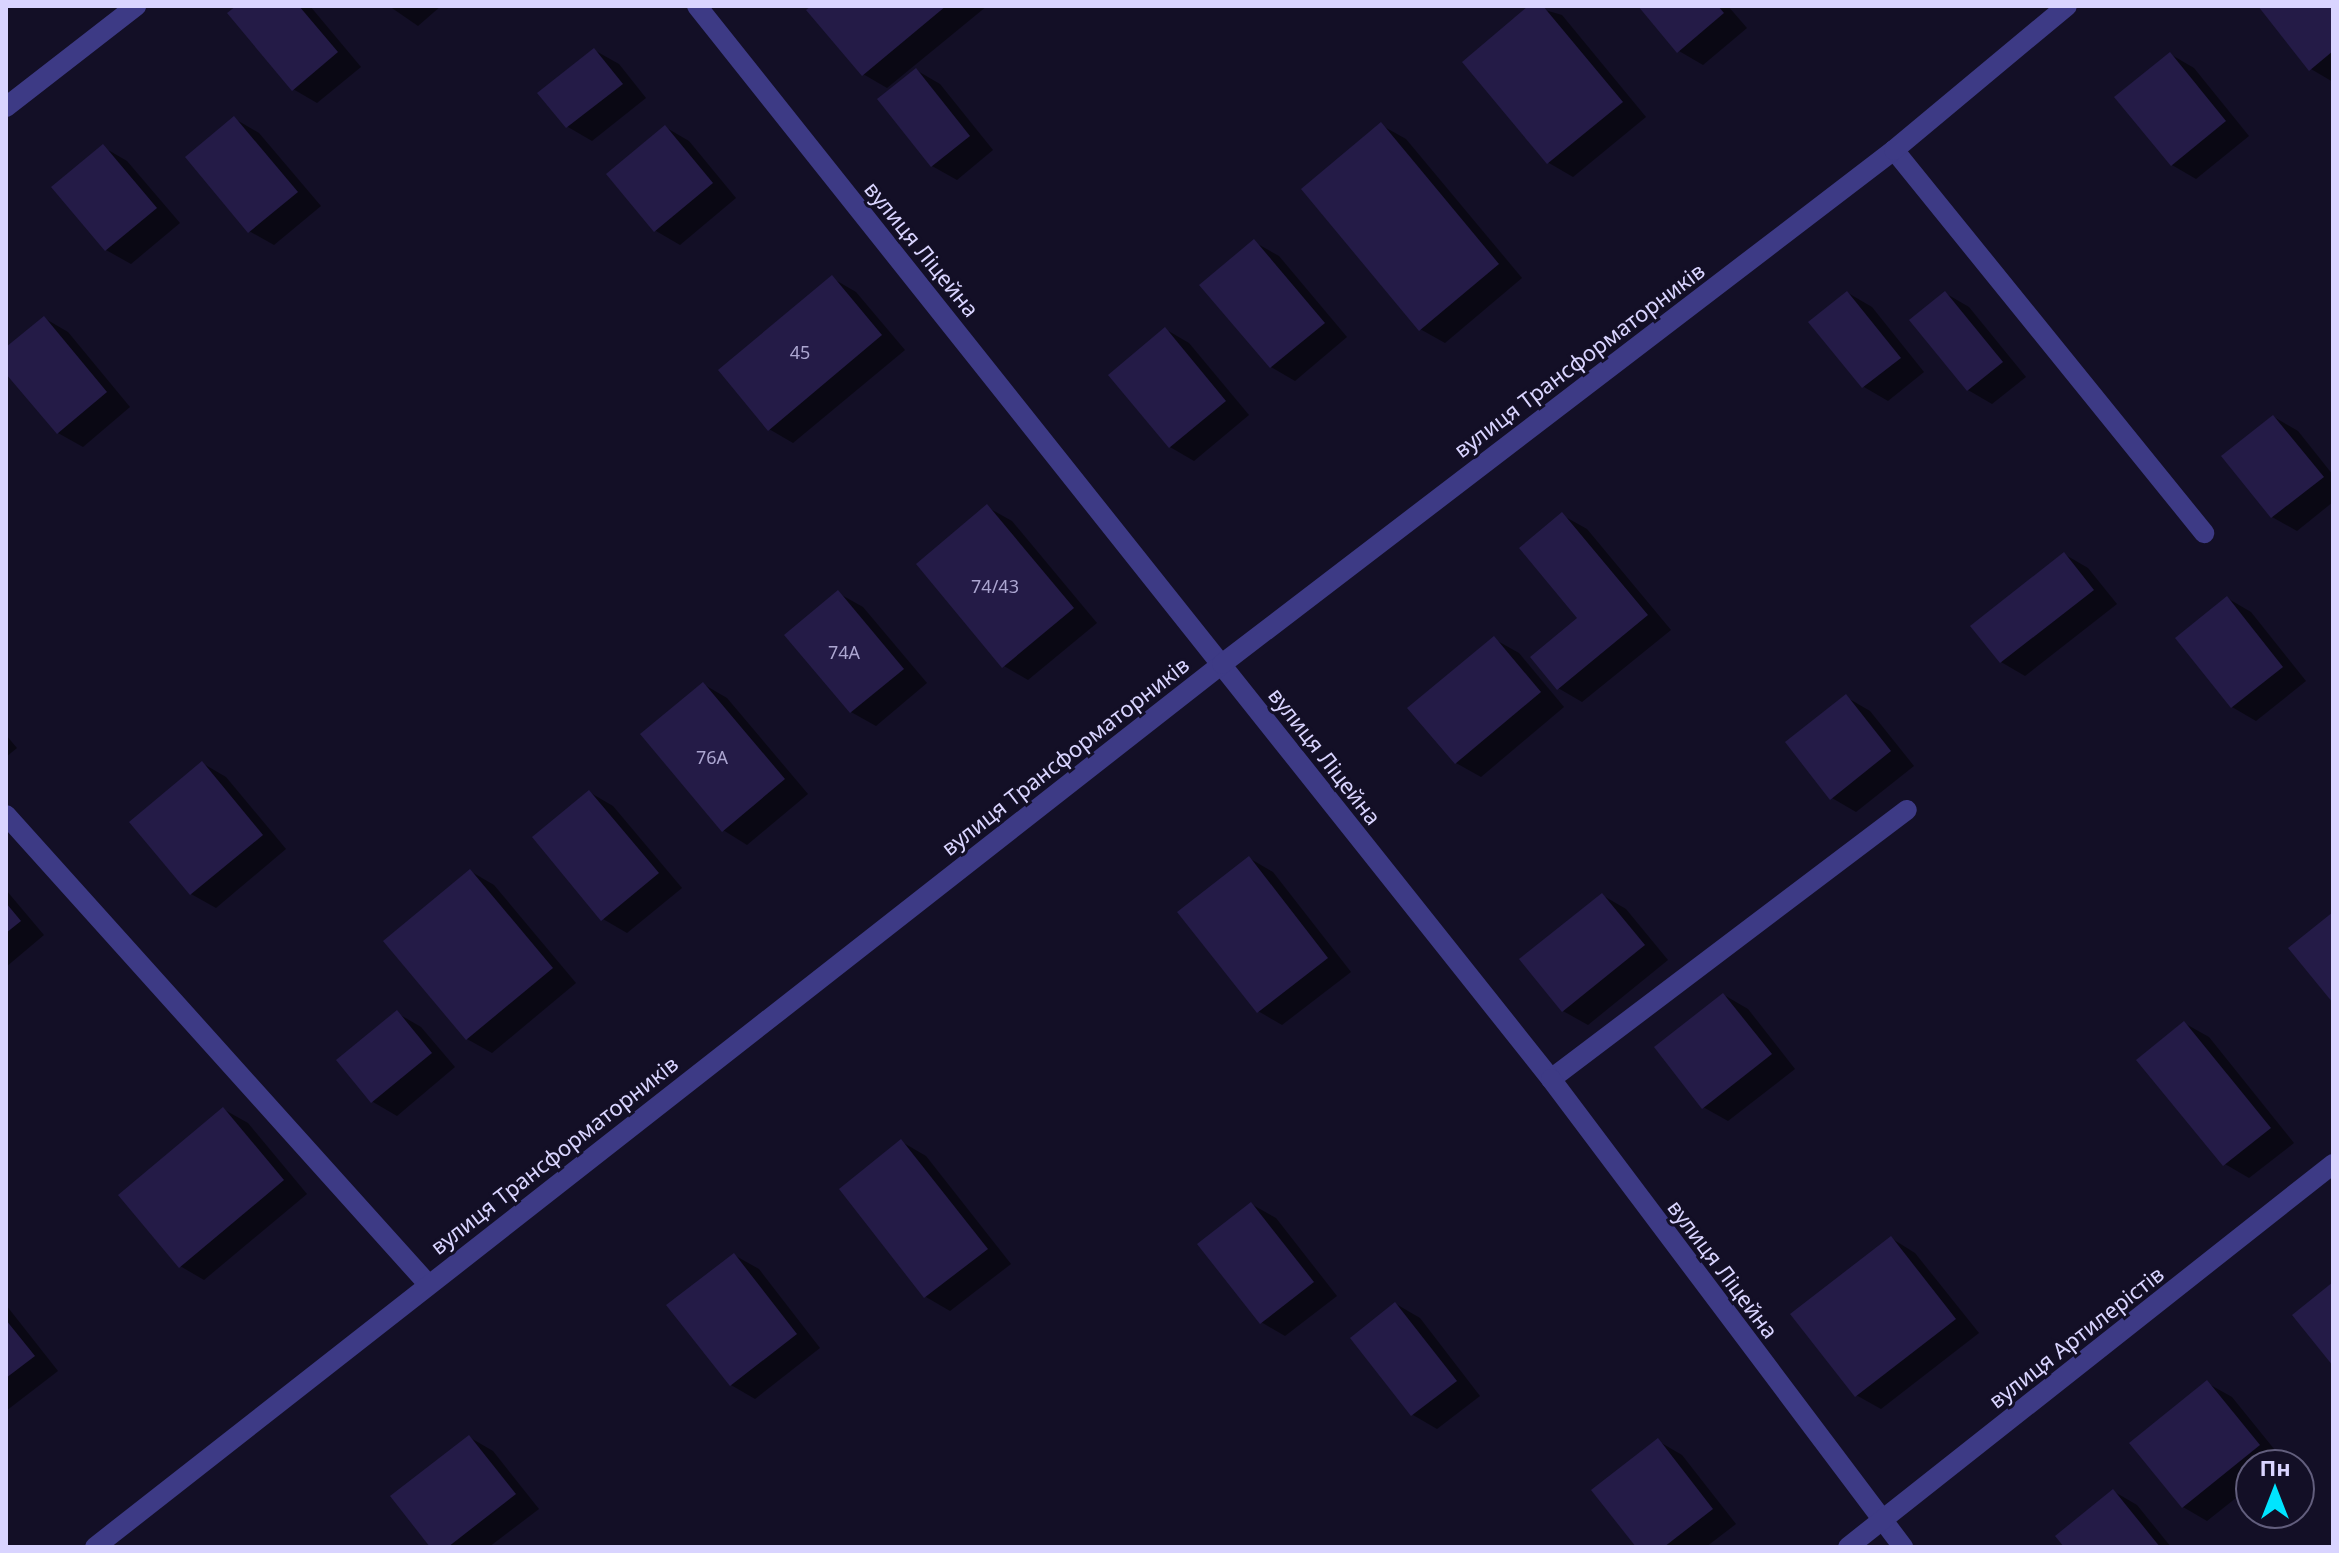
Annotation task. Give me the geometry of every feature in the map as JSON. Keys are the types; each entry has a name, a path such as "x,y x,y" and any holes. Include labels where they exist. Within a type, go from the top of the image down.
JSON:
{"street":[{"path":"6,107 136,6"},
{"name":"вулиця Ліцейна","path":"697,6 1551,1079 1903,1547"},
{"name":"вулиця Трансформаторників","path":"95,1547 1222,664 1894,150 2067,6"},
{"path":"1894,150 2204,533"},
{"path":"1551,1079 1907,810"},
{"path":"6,815 428,1284"},
{"name":"вулиця Артилерістів","path":"1848,1547 2333,1164"}],"building":[{"path":"236,6 299,6 338,52 292,91 227,13"},
{"path":"811,6 946,6 862,76 806,10"},
{"path":"1528,6 1543,6 1623,102 1547,164 1462,62"},
{"path":"1638,6 1718,6 1724,13 1677,53"},
{"path":"2258,6 2333,6 2333,51 2309,71"},
{"path":"594,48 623,84 566,128 537,93"},
{"path":"2170,52 2226,121 2171,166 2114,97"},
{"path":"916,68 970,136 931,167 877,99"},
{"path":"234,116 298,192 248,233 185,157"},
{"path":"1381,122 1499,264 1419,331 1301,189"},
{"path":"665,125 713,183 654,232 606,174"},
{"path":"103,144 157,208 105,251 51,187"},
{"path":"1254,239 1325,323 1270,368 1199,285"},
{"path":"832,275 882,335 768,431 718,370"},
{"path":"1847,291 1901,358 1862,388 1808,322"},
{"path":"1945,291 2003,362 1967,391 1909,320"},
{"path":"44,316 107,392 57,434 6,374 6,347"},
{"path":"1165,327 1226,401 1169,448 1108,375"},
{"path":"2273,415 2324,477 2271,518 2221,456"},
{"path":"987,504 1074,608 1002,668 916,564"},
{"path":"1562,512 1648,615 1557,690 1530,657 1577,618 1519,548"},
{"path":"2064,552 2094,590 2000,663 1970,626"},
{"path":"838,590 904,669 850,713 784,635"},
{"path":"2227,596 2283,667 2231,708 2175,638"},
{"path":"1494,636 1541,692 1455,764 1407,708"},
{"path":"703,682 785,779 722,832 640,734"},
{"path":"1846,694 1891,751 1830,800 1785,742"},
{"path":"202,761 263,835 190,895 129,822"},
{"path":"589,790 659,873 601,921 532,837"},
{"path":"1249,856 1328,958 1257,1013 1177,912"},
{"path":"470,869 553,968 466,1040 383,941"},
{"path":"1602,893 1645,945 1562,1012 1519,959"},
{"path":"6,903 21,921 6,933"},
{"path":"2333,912 2333,1003 2288,948"},
{"path":"1723,993 1772,1054 1702,1109 1654,1047"},
{"path":"397,1010 432,1053 371,1103 336,1060"},
{"path":"2184,1021 2271,1128 2223,1166 2136,1060"},
{"path":"223,1107 284,1180 179,1268 118,1195"},
{"path":"901,1139 988,1249 924,1298 839,1189"},
{"path":"1251,1202 1314,1282 1260,1324 1197,1244"},
{"path":"1891,1236 1956,1319 1855,1397 1790,1314"},
{"path":"734,1253 797,1334 730,1386 666,1305"},
{"path":"2333,1282 2333,1366 2292,1315"},
{"path":"1395,1302 1457,1381 1411,1416 1350,1338"},
{"path":"6,1320 35,1356 6,1378"},
{"path":"2207,1380 2260,1445 2255,1449 2235,1449 2235,1465 2182,1508 2129,1443"},
{"path":"469,1435 516,1494 448,1547 430,1547 390,1496"},
{"path":"1658,1438 1713,1509 1664,1547 1636,1547 1591,1490"},
{"path":"2113,1489 2160,1547 2064,1547 2055,1536"}]}
